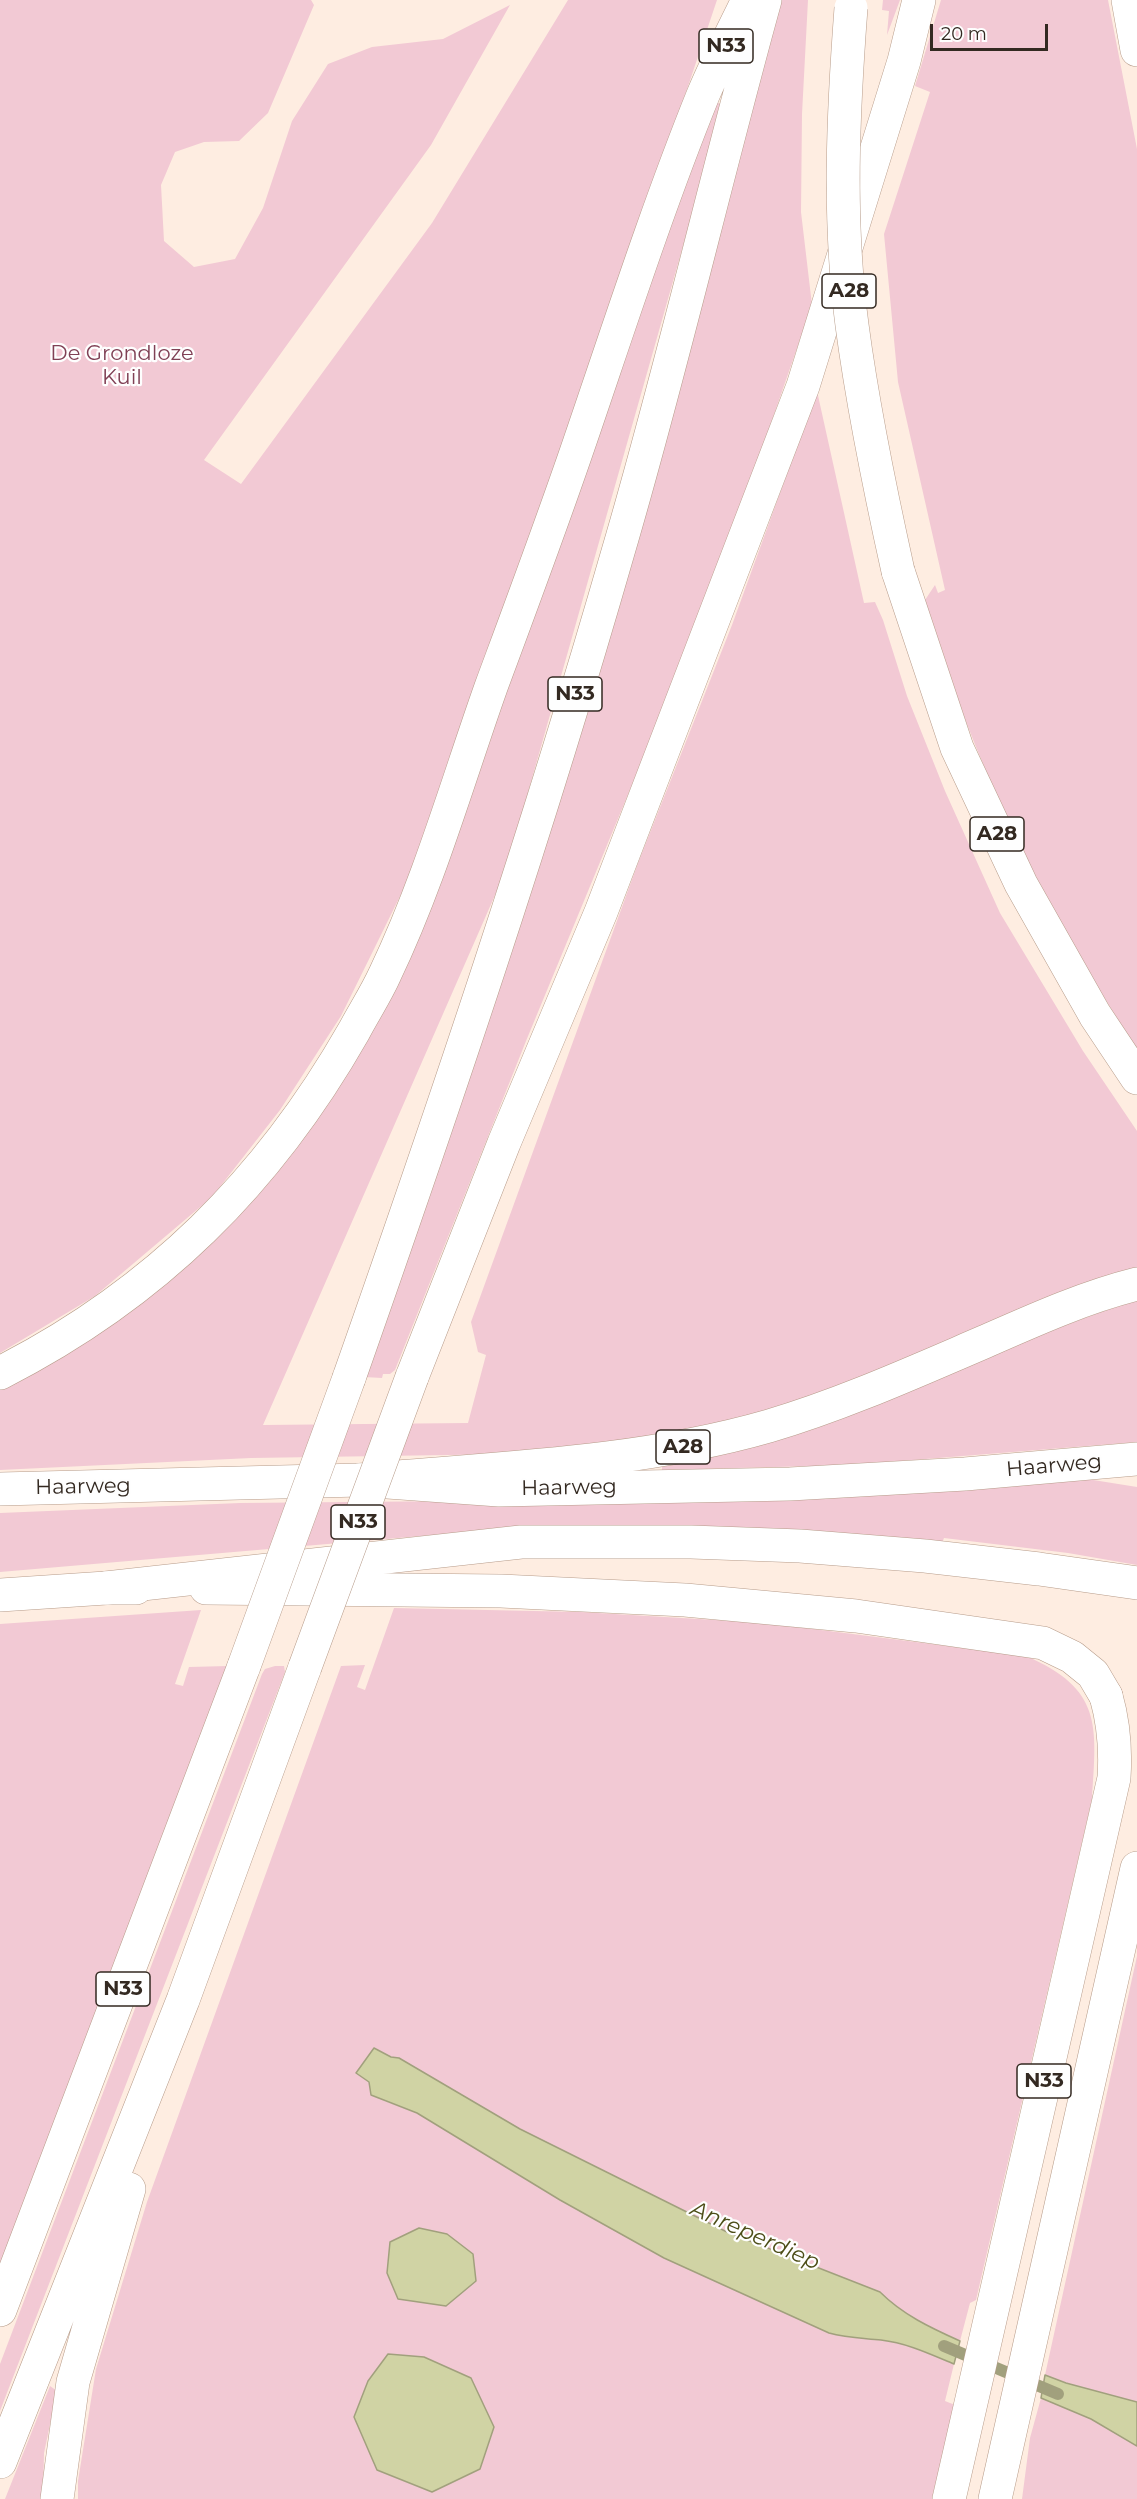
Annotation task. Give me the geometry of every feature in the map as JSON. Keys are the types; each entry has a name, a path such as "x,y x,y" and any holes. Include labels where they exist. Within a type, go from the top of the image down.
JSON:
{"main road":[{"name":"N33","path":"0,1373 63,1338 139,1286 203,1232 252,1180 324,1084 385,976 437,846 649,240 704,92 748,0"},
{"name":"N33","path":"0,2310 244,1666 441,1116 527,850 618,553 686,308 765,0"},
{"name":"N33","path":"0,2463 183,2000 412,1377 504,1143 602,912 803,386 904,60 919,0"},
{"path":"1128,0 1137,50"},
{"name":"A28","path":"851,4 843,158 845,243 852,324 872,451 898,571 957,748 1021,884 1095,1015 1137,1078"},
{"name":"A28","path":"360,1480 579,1460 686,1447 770,1425 860,1394 1044,1316 1137,1284"},
{"name":"Haarweg","path":"0,1489 360,1480 499,1490 790,1485 965,1474 1137,1459"},
{"path":"0,1595 106,1588 521,1542 691,1542 800,1546 925,1556 1137,1583"},
{"name":"N33","path":"106,1588 501,1591 685,1600 856,1616 1043,1643 1072,1657 1093,1674 1106,1696 1113,1721 1116,1750 1114,1778 949,2499"},
{"name":"N33","path":"995,2499 1137,1868"},
{"name":"N33","path":"57,2499 73,2382 183,2000"}],"green space":[{"name":"De Grondloze Kuil","path":"0,0 311,0 314,5 268,113 239,141 204,142 175,152 161,185 164,241 194,267 235,259 263,208 292,121 328,64 372,47 443,39 510,5 431,145 204,460 241,484 432,223 568,0 717,0 634,247 409,878 341,1016 280,1110 212,1197 95,1296 0,1353"},
{"path":"781,0 808,0 802,114 801,212 812,305 752,478 677,676 526,1041 395,1370 390,1374 383,1374 382,1378 364,1377"},
{"path":"883,0 900,0 887,35 889,11 882,10"},
{"path":"941,0 1108,0 1137,149 1137,1049 1071,942 1014,832 965,719 925,600 935,585 938,593 945,590 898,382 884,234 930,92 915,86"},
{"path":"714,101 723,105 506,870 263,1425 468,1423 486,1355 478,1352 471,1322 638,863 732,625 817,391 864,603 875,602 883,620 907,696 945,791 1000,913 1083,1051 1137,1131 1137,1270 798,1404 680,1435 513,1454 251,1458 0,1470 0,1386 73,1349 344,1076"},
{"path":"1137,1300 1137,1442 851,1465 662,1470 662,1467 708,1458 823,1426 1027,1341"},
{"path":"1087,1479 1137,1487 1137,1565 1068,1553 944,1538 942,1543 547,1528 421,1536 0,1572 0,1513 240,1503 792,1498"},
{"path":"394,1608 581,1612 766,1623 1026,1656 1051,1669 1069,1682 1082,1696 1093,1729 1092,1799 976,2300 970,2303 960,2341 908,2314 880,2292 727,2232 520,2129 399,2058 391,2057 369,2082 385,2101 417,2113 664,2258 829,2333 900,2344 954,2364 945,2401 955,2405 932,2499 78,2499 78,2481 96,2369 147,2202 341,1666 365,1665 357,1687 365,1690"},
{"path":"201,1610 175,1684 183,1686 189,1667 228,1666 0,2268 0,1624"},
{"path":"284,1666 285,1672 0,2411 0,2364 262,1674 265,1669"},
{"path":"1137,1956 1137,2402 1045,2375"},
{"path":"50,2386 57,2391 44,2453 43,2499 5,2499"},
{"path":"1041,2398 1091,2419 1137,2446 1137,2499 1022,2499 1030,2438"}],"shaded area":[{"path":"374,2048 391,2057 399,2058 520,2129 727,2232 880,2292 908,2314 960,2341 954,2364 900,2344 829,2333 664,2258 560,2200 417,2113 371,2095 369,2082 356,2073"},
{"path":"419,2228 447,2234 473,2254 476,2281 446,2306 398,2299 387,2273 390,2242"},
{"path":"388,2354 424,2357 471,2378 494,2427 480,2469 432,2492 377,2470 354,2417 368,2381"},
{"path":"1045,2375 1137,2402 1137,2446 1091,2419 1041,2398"}],"waterway":[{"name":"Anreperdiep","path":"944,2346 1058,2394"}]}
